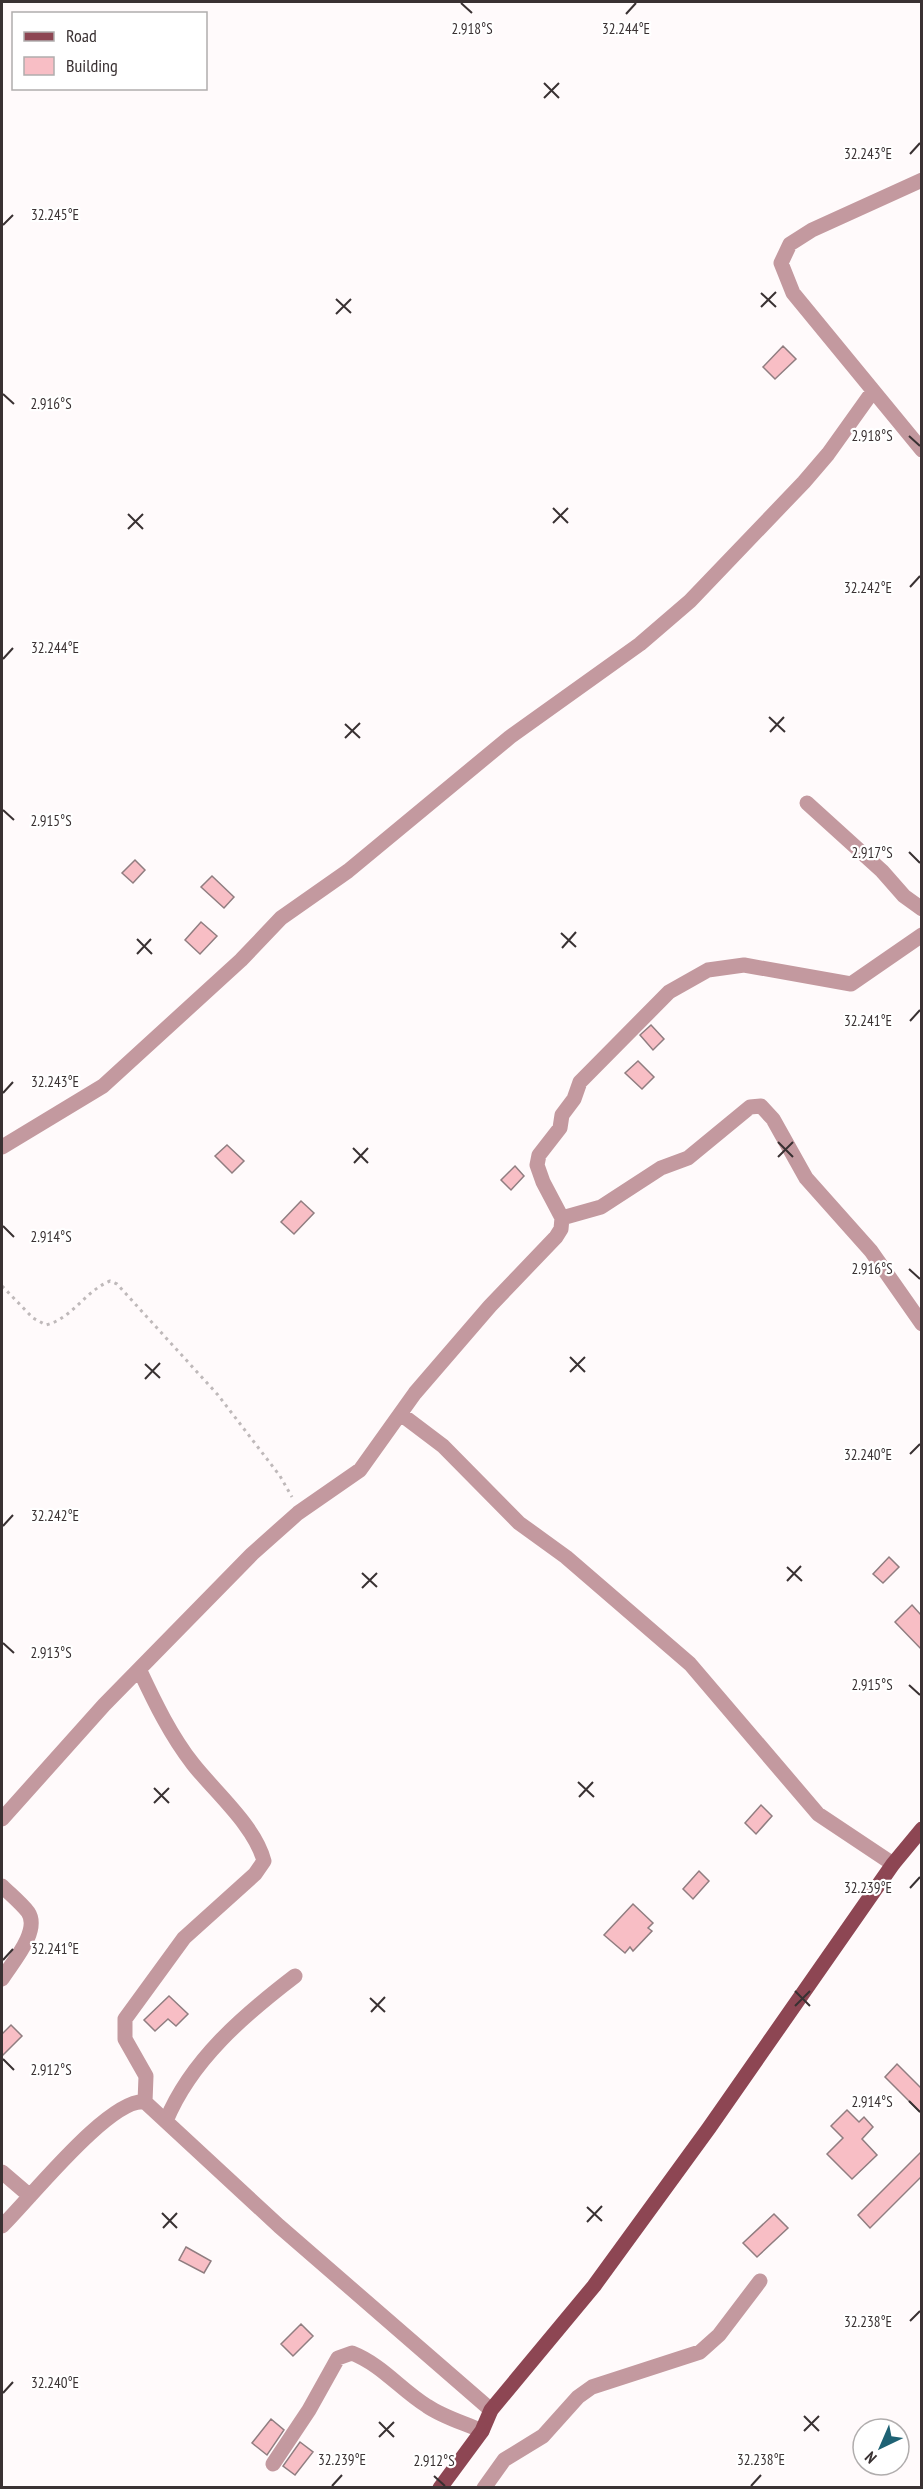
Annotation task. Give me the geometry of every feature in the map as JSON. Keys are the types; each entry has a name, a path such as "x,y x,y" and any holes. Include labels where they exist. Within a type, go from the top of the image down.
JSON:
{"main road":[{"path":"440,2487 482,2431 491,2410 594,2286 716,2118 892,1864 921,1829"}],"street":[{"path":"921,180 812,230 790,244 781,263 793,292 921,450"},
{"path":"2,1148 103,1086 241,960 281,918 348,871 510,737 640,644 690,601 804,483 828,454 873,391"},
{"path":"807,803 882,872 904,896 921,909"},
{"path":"2,1819 104,1705 140,1671 252,1554 298,1513 360,1470 415,1394 483,1314 556,1237 561,1229 562,1218 538,1172 539,1155 560,1128 562,1115 574,1099 580,1082 669,992 708,970 744,966 851,984 921,935"},
{"path":"562,1218 580,1215 615,1201 647,1177 688,1158 750,1107 761,1107 773,1119 806,1178 871,1251 921,1324"},
{"path":"402,1415 443,1446 519,1522 566,1557 690,1664 818,1814 892,1864"},
{"path":"140,1671 157,1708 192,1762 225,1800 261,1848 264,1861 255,1874 184,1938 125,2019 125,2039 146,2076 145,2102"},
{"path":"2,1886 29,1913 32,1924 24,1944 2,1979"},
{"path":"166,2121 183,2087 226,2034 295,1976"},
{"path":"2,2226 102,2124 135,2101 145,2102 279,2226 491,2410"},
{"path":"2,2172 30,2196"},
{"path":"484,2487 504,2460 543,2436 578,2397 592,2387 700,2352 719,2335 760,2282"},
{"path":"273,2464 309,2410 338,2358 352,2353 367,2359 390,2375 427,2407 482,2431"}],"path":[{"path":"2,1286 33,1318 46,1324 66,1317 102,1284 110,1281 117,1284 218,1395 280,1476 298,1513"}],"building":[{"path":"783,346 796,359 775,379 763,367"},
{"path":"135,860 145,870 133,883 122,873"},
{"path":"212,876 234,897 224,908 201,887"},
{"path":"201,922 217,936 200,954 185,940"},
{"path":"651,1025 664,1039 653,1050 640,1035"},
{"path":"638,1061 654,1077 642,1089 625,1073"},
{"path":"227,1145 244,1161 232,1173 215,1156"},
{"path":"515,1166 524,1176 511,1190 501,1180"},
{"path":"301,1201 314,1213 294,1234 281,1222"},
{"path":"889,1557 899,1567 883,1583 873,1574"},
{"path":"912,1605 921,1615 921,1649 895,1622"},
{"path":"761,1805 772,1816 756,1834 745,1823"},
{"path":"699,1871 709,1881 693,1899 683,1889"},
{"path":"633,1904 653,1923 648,1928 652,1931 633,1951 630,1947 625,1953 604,1935"},
{"path":"169,1996 188,2014 176,2026 168,2019 155,2031 144,2020"},
{"path":"11,2025 22,2036 2,2056 2,2034"},
{"path":"897,2064 921,2088 921,2113 885,2077"},
{"path":"847,2110 859,2122 864,2117 873,2127 862,2139 877,2155 852,2179 827,2154 843,2138 831,2126"},
{"path":"921,2152 921,2177 870,2228 858,2215"},
{"path":"774,2214 788,2228 757,2257 743,2243"},
{"path":"186,2247 211,2261 204,2273 179,2260"},
{"path":"301,2324 313,2336 293,2356 281,2344"},
{"path":"271,2419 284,2430 267,2455 252,2443"},
{"path":"300,2442 313,2452 295,2475 283,2466"}]}
